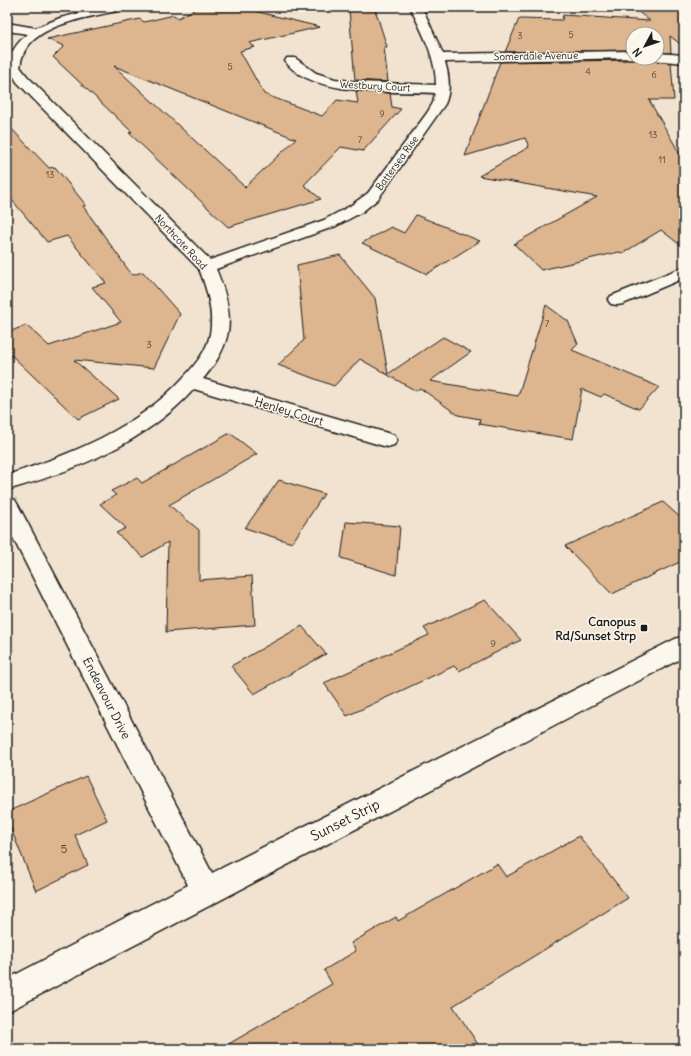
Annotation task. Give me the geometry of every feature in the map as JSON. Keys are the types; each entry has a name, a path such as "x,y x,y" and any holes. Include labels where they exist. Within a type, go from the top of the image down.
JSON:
{"street":[{"name":"Northcote Road","path":"7,483 43,471 110,443 156,415 191,382 207,361 219,336 220,306 207,267 22,79 14,67 17,53 27,40 37,32 60,22 122,7"},
{"name":"Battersea Rise","path":"207,267 330,223 373,196 433,114 440,101 442,89 438,58 416,7"},
{"path":"7,27 37,32"},
{"name":"Somerdale Avenue","path":"438,58 625,55"},
{"path":"665,58 684,59"},
{"name":"Westbury Court","path":"291,61 300,71 329,83 349,86 442,89"},
{"path":"617,300 684,272"},
{"name":"Henley Court","path":"191,382 387,440"},
{"name":"Endeavour Drive","path":"7,505 206,891"},
{"name":"Sunset Strip","path":"7,996 206,891 684,646"}],"building":[{"path":"199,7 238,7 320,27 249,43 255,47 240,51 264,94 322,116 337,100 358,103 356,91 390,93 392,107 401,109 363,151 341,147 304,185 321,199 228,227 129,133 132,132 53,57 64,46 47,39 140,19 144,22 174,15 178,18","holes":["114,66 296,139 245,187"]},
{"path":"632,7 684,7 684,47 670,36 671,53 665,53 665,26 625,26 625,50 505,52 519,19 562,20 563,15 650,21"},
{"path":"375,9 387,47 384,47 388,82 355,80 349,10"},
{"path":"625,60 625,66 665,66 665,62 671,63 674,100 649,100 684,161 684,248 661,230 623,253 619,252 541,270 514,244 597,197 479,176 529,147 525,138 465,156 500,62"},
{"path":"7,124 49,168 55,167 86,205 83,206 132,275 143,272 180,314 154,368 74,360 119,399 78,419 7,351 7,333 26,325 49,346 121,322 92,287 106,283 67,236 47,242 7,194"},
{"path":"416,215 480,241 427,274 362,243 391,227 404,233"},
{"path":"340,255 375,298 388,374 443,337 471,352 430,381 518,396 546,305 568,321 578,344 572,350 659,387 639,409 604,394 601,397 582,389 573,439 479,424 480,419 458,415 420,388 416,391 360,359 334,386 278,365 304,340 297,265"},
{"path":"230,433 257,454 169,505 199,530 199,580 252,576 255,625 166,632 168,542 143,557 116,533 126,528 100,504 116,495 111,491 137,478 142,483"},
{"path":"279,480 324,494 292,543 245,528"},
{"path":"663,502 684,521 684,560 612,594 565,546"},
{"path":"346,522 400,526 396,575 341,558"},
{"path":"485,600 521,640 459,671 454,666 347,716 324,683 429,635 424,628"},
{"path":"302,626 326,654 254,694 231,666"},
{"path":"86,776 107,820 75,835 88,865 36,891 7,819 7,812"},
{"path":"579,836 628,898 453,1006 481,1049 220,1049 332,984 324,970 356,951 351,943 396,917 398,921 497,864 506,877"}],"place":[{"name":"Canopus Rd/Sunset Strp","path":"644,628"}]}
